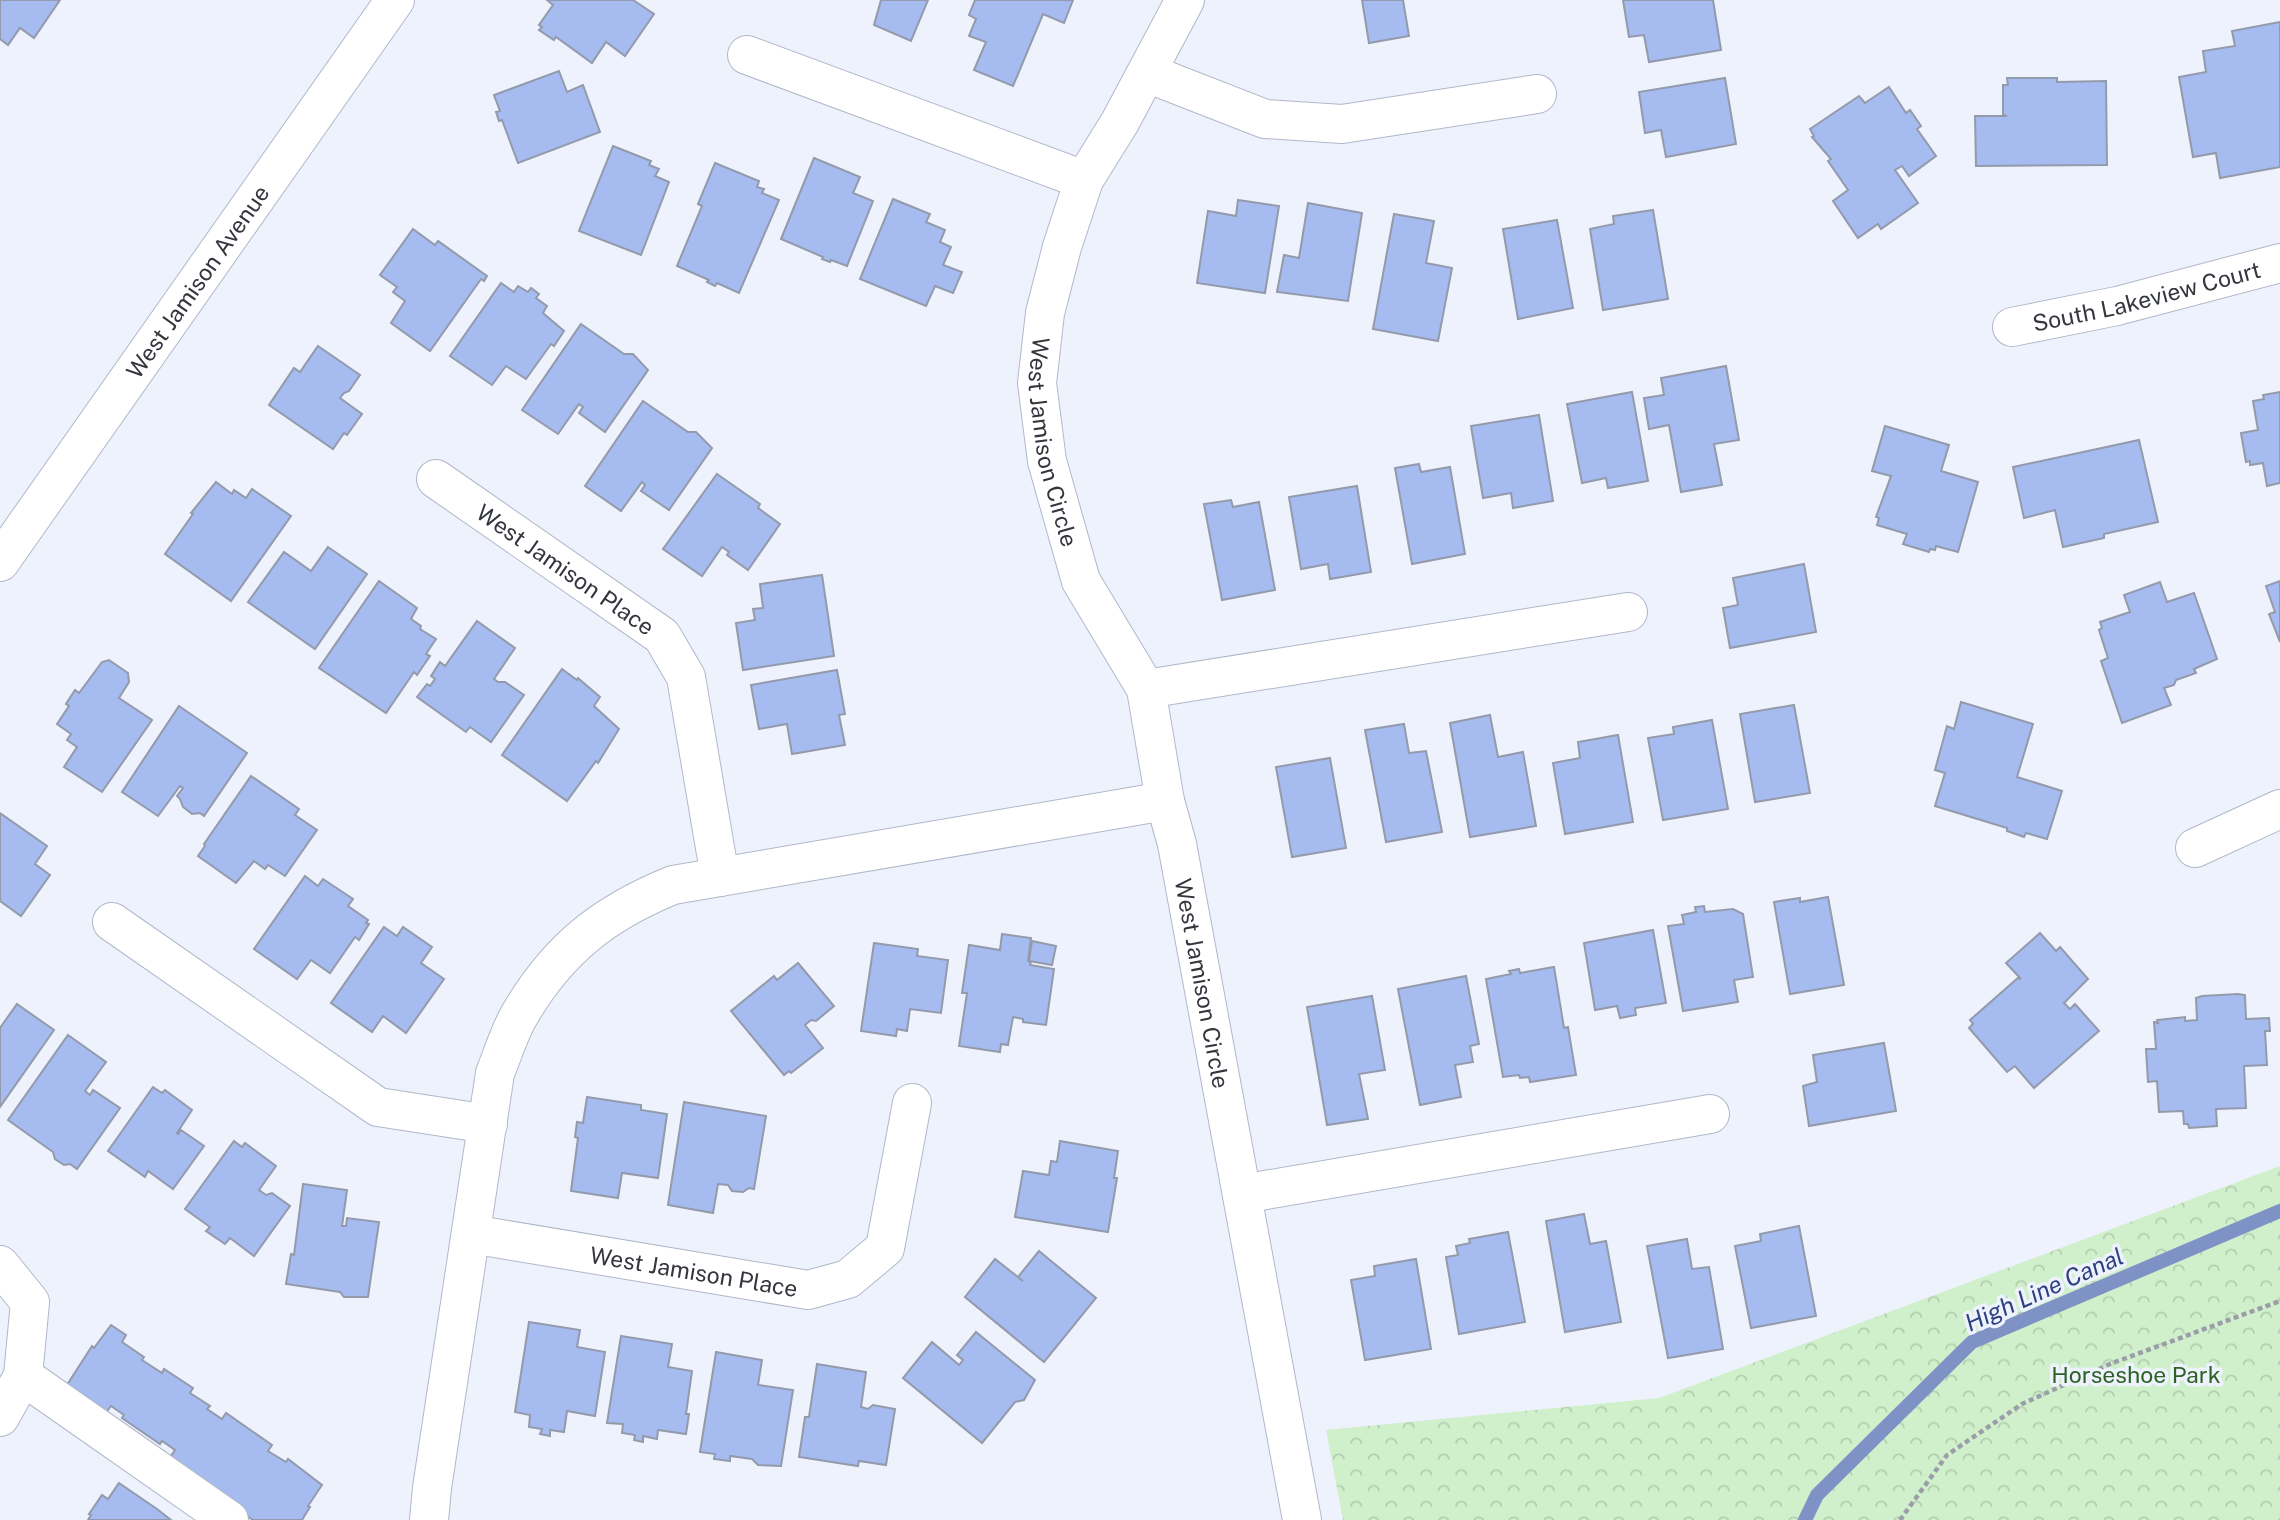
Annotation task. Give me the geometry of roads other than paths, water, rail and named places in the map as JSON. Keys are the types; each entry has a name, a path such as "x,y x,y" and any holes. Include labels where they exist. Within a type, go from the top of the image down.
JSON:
{"street":[{"name":"West Jamison Avenue","path":"0,562 395,0"},
{"name":"West Jamison Circle","path":"1185,0 1147,73 1084,180 1062,247 1045,313 1037,383 1047,461 1081,581 1146,689 1302,1520"},
{"path":"747,55 1084,180"},
{"path":"1147,73 1265,118 1342,124 1536,94"},
{"name":"South Lakeview Court","path":"2012,327 2117,306 2280,263"},
{"name":"West Jamison Place","path":"436,478 662,636 686,677 720,877"},
{"path":"1146,689 1628,612"},
{"path":"429,1520 495,1073 519,1016 550,969 590,929 642,897 673,885 1165,801"},
{"path":"2195,848 2280,809"},
{"path":"112,922 378,1107 488,1124"},
{"name":"West Jamison Place","path":"471,1234 808,1290 848,1279 885,1248 912,1103"},
{"path":"1242,1194 1710,1114"},
{"path":"0,1265 30,1303 23,1376 0,1417"},
{"path":"23,1376 229,1520"}],"waterway":[{"name":"High Line Canal","path":"1805,1520 1817,1495 1972,1342 2280,1211"}],"park label":[{"name":"Horseshoe Park","path":"2136,1374"}]}
